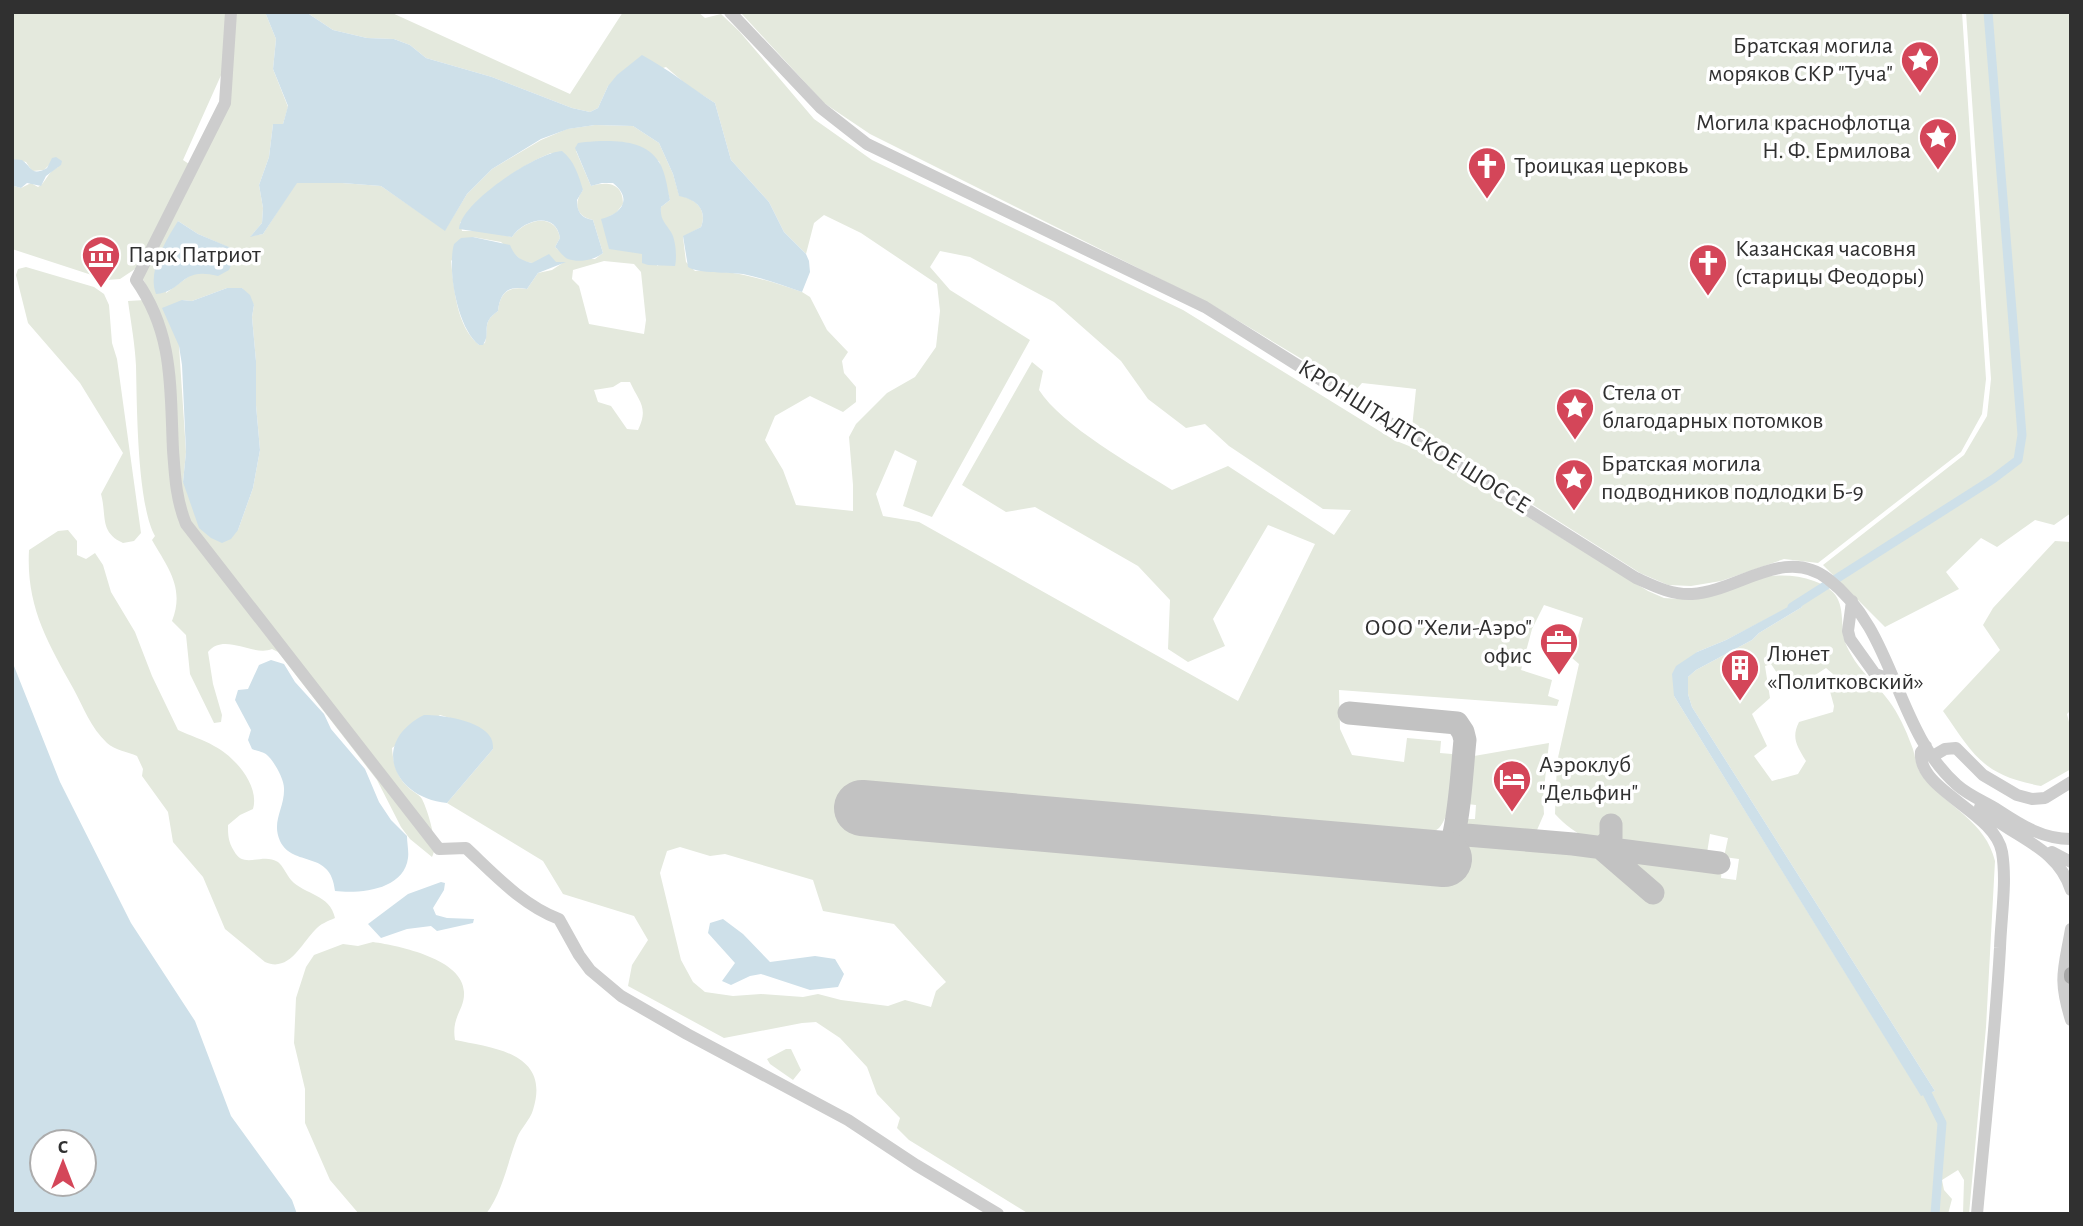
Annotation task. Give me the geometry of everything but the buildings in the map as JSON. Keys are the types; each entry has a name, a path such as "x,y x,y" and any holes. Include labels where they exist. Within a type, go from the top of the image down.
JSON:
{"street":[{"path":"231,12 225,103 136,280 152,305 164,335 169,367 176,495 186,524 439,849 466,848 510,889 542,913 559,919 590,970 621,996 848,1120 916,1165 999,1214"},
{"name":"КРОНШТАДТСКОЕ ШОССЕ","path":"730,12 821,108 867,144 1205,307 1636,578 1662,590 1690,594 1724,587 1779,567 1796,566 1828,578 1852,601 1870,626 1914,725 1929,751 1957,785 1987,814 2044,839"},
{"path":"1852,601 1848,631 1850,639 1875,674 1895,681"},
{"path":"1977,1214 1996,1007 2003,861 1995,834 1987,824 1950,796 1923,765 1921,752 1956,748 1983,775 2017,794 2032,799 2045,798 2071,782"},
{"path":"2044,839 2071,841"},
{"path":"2044,839 2071,862"},
{"path":"2044,839 2071,890"},
{"path":"2071,929 2062,967 2062,981 2071,1020"}],"shaded area":[{"path":"12,12 227,12 222,73 183,160 192,166 228,104 234,12 265,12 276,39 273,69 288,107 283,124 273,124 269,157 259,185 263,208 262,223 251,236 263,234 296,183 381,186 445,230 467,194 492,169 541,140 567,129 595,125 633,126 659,143 679,195 695,202 703,215 701,227 683,237 686,262 695,271 736,274 802,292 810,297 827,330 848,352 842,361 844,373 856,387 856,402 843,412 810,396 775,416 765,440 783,470 796,505 853,511 849,437 856,424 887,393 915,377 936,347 940,311 937,284 861,233 824,215 814,223 806,254 784,232 769,202 731,160 715,103 688,86 666,67 608,86 598,108 590,112 572,108 492,77 426,58 410,45 394,39 367,38 333,30 306,12 390,12 570,94 623,12 698,12 705,18 721,14 739,31 814,119 872,160 1183,310 1394,440 1419,450 1648,591 1664,598 1680,599 1729,584 1781,576 1798,577 1823,585 1839,601 1843,636 1849,651 1896,711 1913,748 1921,774 1975,825 1990,847 1995,861 1986,1027 1969,1214 1963,1214 1964,1180 1958,1170 1942,1180 1944,1190 1952,1199 1948,1214 1029,1214 909,1140 897,1128 900,1118 877,1094 867,1067 840,1038 816,1022 724,1038 628,986 632,965 648,940 634,916 563,894 543,861 447,803 493,749 467,723 440,715 392,748 399,775 405,784 421,797 427,812 434,845 432,857 410,839 377,780 278,652 272,649 264,651 222,644 208,652 222,715 221,722 214,723 190,674 186,635 172,621 176,609 176,588 169,569 152,540 155,536 149,521 141,479 135,358 128,301 145,300 145,283 135,269 120,279 107,280 12,249 12,177 14,186 21,188 31,183 38,187 58,167 49,165 44,170 32,171 26,162 12,159","holes":["576,151 659,161 670,200 661,207 660,216 667,229 658,266 643,254 610,216 623,204 620,192 613,185 591,186","551,153 583,190 578,200 578,209 583,216 593,220 603,253 595,259 569,259 555,247 560,238 557,230 546,221 524,226 512,237 483,231 462,231 460,223 479,201 525,166","178,221 198,234 228,247 203,272 192,274 166,293","473,237 501,242 522,261 564,262 552,270 538,273 527,289 506,292 498,311 488,322 485,343 479,345 465,328 453,283 451,261","940,251 970,257 1054,302 1121,361 1148,399 1186,428 1205,424 1229,446 1323,509 1351,510 1334,535 1228,466 1172,490 1100,444 1064,417 1039,390 1043,371 1032,362 962,485 1006,512 1035,507 1138,566 1170,600 1168,649 1188,662 1225,646 1213,619 1268,525 1315,544 1238,701 919,522 883,516 876,494 895,450 917,461 903,506 932,517 1030,340 950,290 930,267","604,261 634,264 641,272 646,320 644,334 589,324 579,286 572,279 573,270","227,288 242,288 254,305 252,317 260,450 253,488 238,530 183,482 186,452 179,346 182,300 192,301","630,382 643,410 638,430 627,429 611,406 598,402 594,390","1799,602 1802,607 1752,640 1696,670 1688,677 1688,694 1692,707 1935,1091 1921,1095 1674,696 1697,652","1544,605 1583,618 1572,658 1579,664 1557,762 1555,814 1590,840 1661,856 1698,859 1707,853 1710,834 1728,838 1724,857 1739,859 1736,880 1721,878 1722,868 1533,843 1464,838 1461,880 847,828 851,786 1423,835 1439,828 1444,821 1453,782 1452,754 1440,753 1441,741 1407,738 1404,762 1352,755 1340,729 1339,690 1557,706 1559,700 1548,696 1552,680 1521,670 1532,629","1771,664 1787,688 1797,687 1826,668 1833,674 1828,684 1833,712 1799,722 1795,733 1796,742 1806,761 1798,774 1772,781 1754,756 1767,746 1752,714 1770,698 1765,666","680,847 710,856 725,854 813,880 823,911 894,924 946,982 936,991 931,1007 905,1000 888,1006 818,994 803,997 761,994 733,996 705,992 693,982 681,960 660,873 667,851"]},
{"path":"265,12 306,12 333,30 367,38 394,39 410,45 426,58 492,77 572,108 590,112 598,108 608,86 617,75 642,55 715,103 731,160 769,202 784,232 806,254 810,272 802,292 737,273 706,272 688,267 683,236 701,227 703,215 695,202 679,196 673,174 659,143 633,126 595,125 568,129 541,139 492,169 467,194 445,231 381,186 297,183 263,234 250,237 262,223 263,208 259,185 269,157 273,124 283,124 288,106 273,69 276,39"},
{"path":"1962,12 1986,379 1982,414 1961,452 1818,563 1784,559 1721,581 1691,586 1668,585 1640,573 1412,428 1416,389 1362,383 1355,391 1212,305 870,134 824,103 741,13"},
{"path":"1966,12 2071,12 2071,513 2054,525 2035,520 1997,547 1981,538 1946,572 1959,589 1885,627 1823,565 1964,455 1987,416 1991,379"},
{"path":"626,142 645,148 659,162 670,200 661,207 661,215 674,240 675,266 648,265 642,263 642,254 609,249 601,219 619,210 623,195 613,183 591,186 575,148 578,143"},
{"path":"562,151 573,164 583,190 577,200 579,211 585,218 593,220 603,253 587,260 566,258 555,247 560,238 557,229 546,221 531,222 512,237 459,229 463,218 485,193 519,169"},
{"path":"56,157 62,161 61,165 46,176 41,186 27,183 21,188 14,186 12,159 22,160 38,172 47,168 52,158"},
{"path":"178,221 198,234 229,247 236,254 229,270 218,276 196,274 173,289 156,294 156,266 163,246"},
{"path":"473,237 510,245 524,261 532,263 549,254 556,262 566,262 538,273 527,289 515,288 506,291 498,311 487,324 483,345 479,345 471,337 465,326 453,282 454,244 461,238"},
{"path":"26,267 94,287 104,294 109,305 112,343 117,359 141,533 134,541 123,543 110,534 105,523 101,494 123,453 80,383 28,323 16,275 18,269"},
{"path":"227,288 242,288 250,295 254,305 252,317 260,450 253,488 238,530 231,539 222,543 199,528 183,482 186,452 182,365 179,346 162,308 182,300 192,301"},
{"path":"68,530 77,541 77,555 86,559 95,553 103,565 111,592 135,632 152,676 178,730 222,751 237,764 249,781 253,790 253,809 228,825 229,838 238,857 248,860 272,859 278,862 291,880 323,899 332,910 335,918 317,928 288,960 274,964 265,962 225,929 203,877 173,842 168,812 142,776 143,769 137,756 114,747 101,737 55,654 35,606 31,589 29,550 58,531"},
{"path":"2055,541 2071,542 2071,710 2067,714 2071,730 2071,769 2041,786 2006,776 1982,762 1943,711 2000,650 1983,625 1993,608"},
{"path":"1799,601 1802,607 1752,640 1696,670 1688,677 1688,694 1692,707 1935,1091 1921,1096 1674,696 1672,674 1676,666 1697,652 1726,640"},
{"path":"271,660 284,664 295,682 324,714 331,729 365,769 379,802 391,820 407,836 408,856 405,869 390,883 356,892 335,891 327,869 294,854 280,841 277,827 284,795 282,780 270,758 252,749 248,740 251,730 235,700 238,690 248,689 259,665"},
{"path":"12,661 60,782 131,923 195,1021 231,1116 292,1200 297,1214 12,1214"},
{"path":"424,715 470,723 486,732 492,741 493,749 447,803 429,799 413,791 395,768 393,754 397,740 407,727"},
{"path":"1549,743 1543,798 1544,814 1537,830 1526,835 1474,831 1467,827 1465,819 1475,819 1476,805 1467,804 1474,756"},
{"path":"445,883 444,890 433,908 436,915 474,919 473,923 437,931 431,926 407,929 381,938 368,924 408,894"},
{"path":"723,919 743,934 770,962 815,956 835,959 844,974 838,987 810,990 761,974 731,985 722,981 735,963 708,933 710,923"},
{"path":"373,942 428,956 453,971 461,981 464,992 456,1019 455,1040 502,1051 527,1065 534,1076 536,1091 533,1110 517,1138 501,1187 486,1214 359,1214 330,1180 305,1123 305,1089 294,1043 296,998 306,967 314,955 343,944 358,946"},
{"path":"791,1049 801,1070 793,1080 767,1059"}],"waterway":[{"path":"1792,607 1993,479 2018,460 2022,435 1988,12"},
{"path":"1922,1083 1942,1123 1935,1214"}],"taxiway":[{"path":"1349,713 1457,723 1463,732 1465,740 1456,821 1444,859"},
{"path":"1611,825 1611,838 1602,849 1653,893"},
{"path":"1454,834 1573,844 1719,863"}],"runway":[{"path":"862,808 1444,859"}],"place":[{"name":"Братская могила моряков СКР \"Туча\"","path":"1920,94"},
{"name":"Могила краснофлотца Н. Ф. Ермилова","path":"1938,171"},
{"name":"Троицкая церковь","path":"1487,200"},
{"name":"Парк Патриот","path":"101,289"},
{"name":"Казанская часовня (старицы Феодоры)","path":"1708,297"},
{"name":"Стела от благодарных потомков","path":"1575,441"},
{"name":"Братская могила подводников подлодки Б-9","path":"1574,512"},
{"name":"ООО \"Хели-Аэро\" офис","path":"1559,676"},
{"name":"Люнет «Политковский»","path":"1740,702"},
{"name":"Аэроклуб \"Дельфин\"","path":"1512,813"}]}
